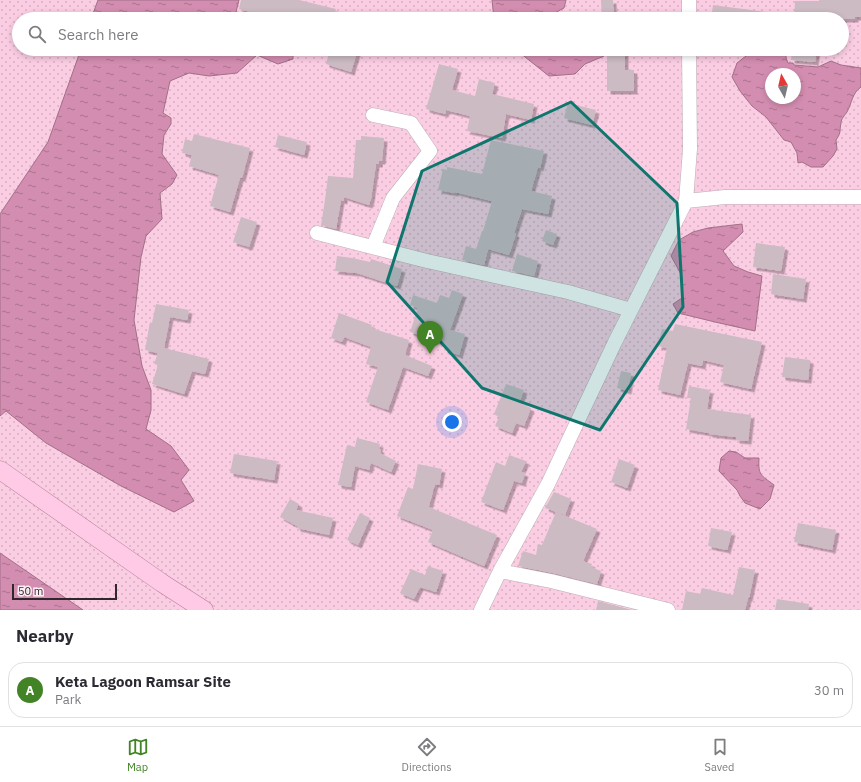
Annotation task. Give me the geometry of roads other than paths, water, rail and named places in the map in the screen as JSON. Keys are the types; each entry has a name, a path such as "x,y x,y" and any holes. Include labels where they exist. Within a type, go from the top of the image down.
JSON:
{"main road":[{"path":"0,470 204,610"}],"street":[{"path":"689,0 689,12"},
{"path":"481,610 500,570 548,484 631,310 686,201 690,149 689,56"},
{"path":"373,115 411,123 430,151 393,198 373,247"},
{"path":"686,201 725,197 861,196"},
{"path":"317,233 427,261 568,292 631,310"},
{"path":"500,570 668,610"}],"water":[{"path":"98,0 239,0 236,12 94,12"},
{"path":"492,0 566,0 564,8 556,12 493,12"},
{"path":"79,56 256,56 237,73 209,76 189,73 170,81 163,113 171,118 171,124 164,135 162,154 177,175 172,184 160,193 162,219 146,236 141,257 134,320 142,366 151,390 151,410 146,429 171,446 189,470 181,480 194,501 174,512 121,486 46,443 6,411 0,416 0,214 48,142"},
{"path":"259,56 293,56 293,59 278,64"},
{"path":"524,56 604,56 585,64 575,74 549,76"},
{"path":"746,56 786,56 788,63 793,63 794,65 818,67 831,61 841,65 861,68 861,87 854,95 842,120 840,133 836,140 837,149 833,156 823,167 811,167 802,162 798,163 797,153 791,142 784,140 766,117 752,106 740,91 732,77 737,63"},
{"path":"742,224 743,232 723,251 734,266 762,276 755,331 678,313 673,304 682,298 682,276 671,256 679,240 693,232 708,228"},
{"path":"729,451 736,452 745,458 759,458 759,468 761,474 774,485 770,499 760,509 745,503 737,490 719,471 721,458"},
{"path":"0,553 83,610 0,610"}],"place":[{"name":"Keta Lagoon Ramsar Site","path":"430,354"}]}
